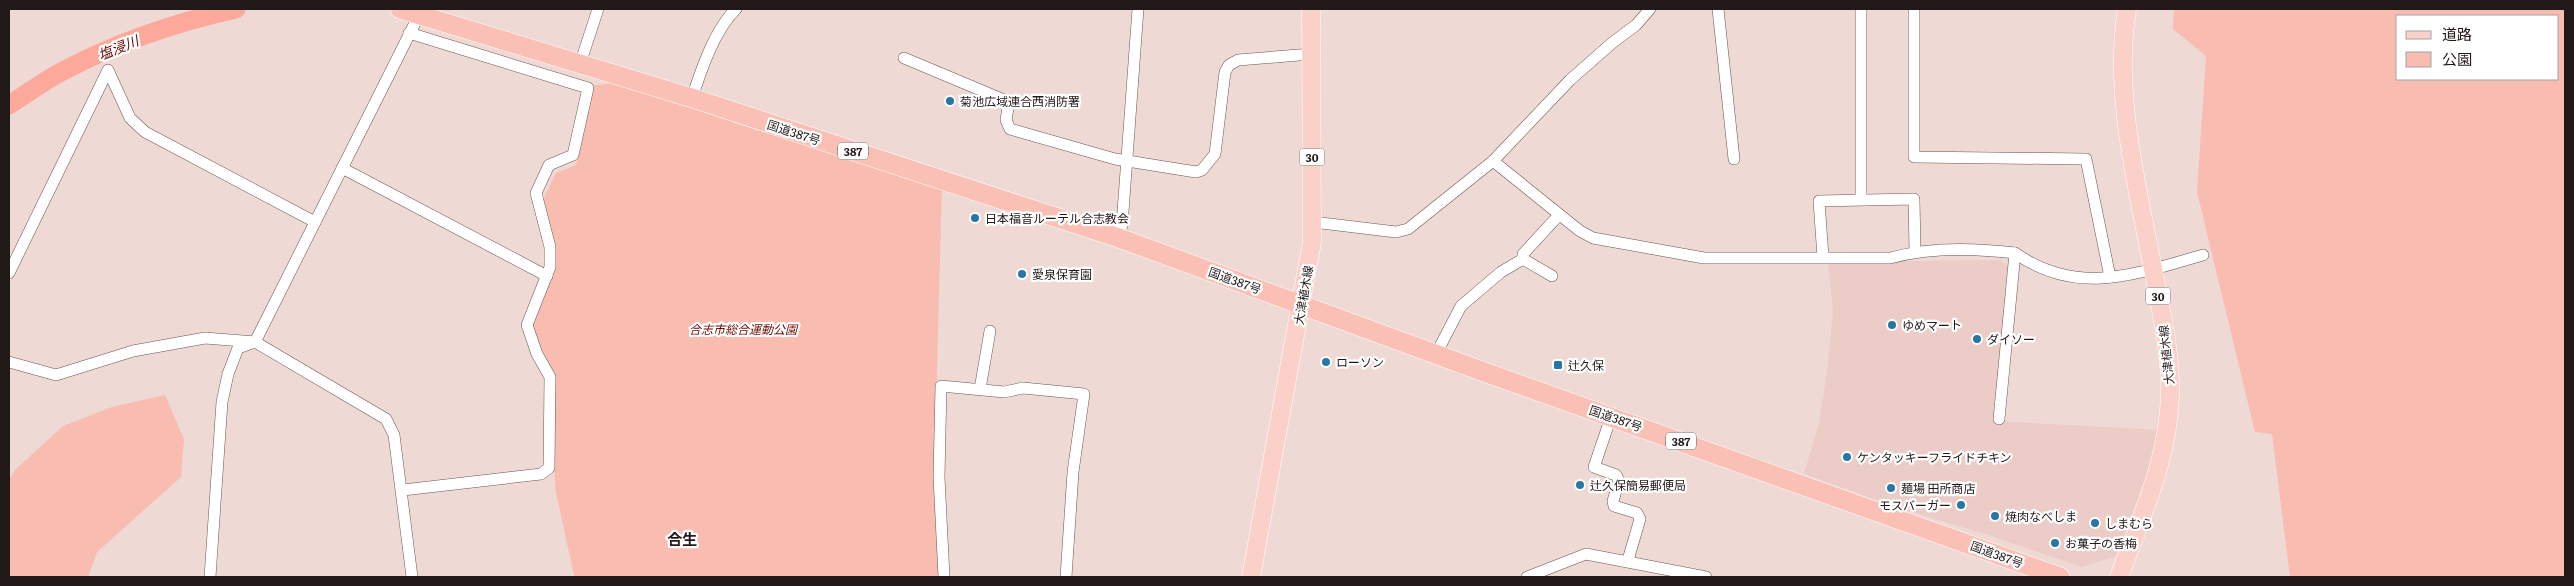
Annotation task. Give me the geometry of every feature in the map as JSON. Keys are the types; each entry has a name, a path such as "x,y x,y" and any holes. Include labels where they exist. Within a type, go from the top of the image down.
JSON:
{"highway":[{"name":"国道387号","path":"400,9 692,98 1119,238 1436,354 2060,577"}],"main road":[{"name":"大津植木線","path":"1251,577 1312,242 1311,9"},
{"name":"大津植木線","path":"2119,577 2156,480 2168,422 2169,362 2124,100 2122,47 2127,9"}],"street":[{"path":"580,64 598,9"},
{"path":"692,98 706,59 728,17 736,9"},
{"path":"1119,238 1124,208 1125,161 1138,9"},
{"path":"1313,222 1403,232 1493,160 1570,80 1612,43 1636,25 1650,9"},
{"path":"1718,9 1734,159"},
{"path":"1861,9 1861,199"},
{"path":"1914,9 1914,157 2086,159 2110,277"},
{"path":"210,577 222,402 228,374 238,348 255,342 419,15"},
{"path":"402,490 541,474 549,468 550,377 538,354 527,325 550,267 550,247 536,193 549,165 574,155 588,88 410,33"},
{"path":"904,58 1010,102 1006,120 1010,129 1125,161 1188,172 1202,170 1215,154 1225,72 1229,65 1238,60 1311,54"},
{"path":"9,273 108,70 130,118 145,132 315,222"},
{"path":"1493,160 1580,231 1594,238 1662,252 1704,258 1890,258 1915,251 1993,250 2015,253 2034,266 2064,277 2081,280 2110,277 2154,268 2203,255"},
{"path":"342,168 547,276"},
{"path":"1823,257 1819,201 1914,199 1915,251"},
{"path":"1523,259 1523,254 1559,214"},
{"path":"1999,419 2015,253"},
{"path":"1523,259 1552,276"},
{"path":"1436,354 1461,306 1501,272 1523,259"},
{"path":"983,389 993,332"},
{"path":"9,362 56,374 134,351 205,338 255,342 386,419 394,435 412,577"},
{"path":"944,577 939,477 941,386 1004,392 1023,388 1084,394 1073,472 1066,577"},
{"path":"1611,417 1594,467 1616,475 1619,481 1613,501 1614,506 1637,513 1640,519 1628,560"},
{"path":"1527,577 1586,554 1628,560 1706,577"}],"shaded area":[{"path":"2000,260 2009,267 1997,421 2159,430 2142,491 2116,556 2082,567 1985,534 1895,507 1804,474 1819,423 1827,373 1833,311 1828,262"}],"green space":[{"path":"2174,9 2565,9 2565,577 2290,577 2272,434 2255,432 2197,192 2206,56 2173,29"},
{"name":"合志市総合運動公園","path":"611,83 942,185 934,477 940,577 572,577 574,575 555,488 554,377 530,324 553,270 542,202 556,173 576,165 591,86"},
{"path":"165,395 184,439 181,477 97,552 88,577 9,577 9,480 15,470 63,426 112,407"}],"waterway":[{"name":"塩浸川","path":"9,105 61,72 102,52 169,27 236,9"}],"place":[{"name":"菊池広域連合西消防署","path":"950,101"},
{"name":"日本福音ルーテル合志教会","path":"975,218"},
{"name":"愛泉保育園","path":"1022,274"},
{"name":"ゆめマート","path":"1892,325"},
{"name":"ダイソー","path":"1977,339"},
{"name":"ローソン","path":"1326,362"},
{"name":"辻久保","path":"1558,365"},
{"name":"ケンタッキーフライドチキン","path":"1847,457"},
{"name":"辻久保簡易郵便局","path":"1580,485"},
{"name":"麺場 田所商店","path":"1891,488"},
{"name":"モスバーガー","path":"1961,505"},
{"name":"焼肉なべしま","path":"1995,516"},
{"name":"しまむら","path":"2095,523"},
{"name":"お菓子の香梅","path":"2055,543"}],"district":[{"name":"合生","path":"682,538"}]}
